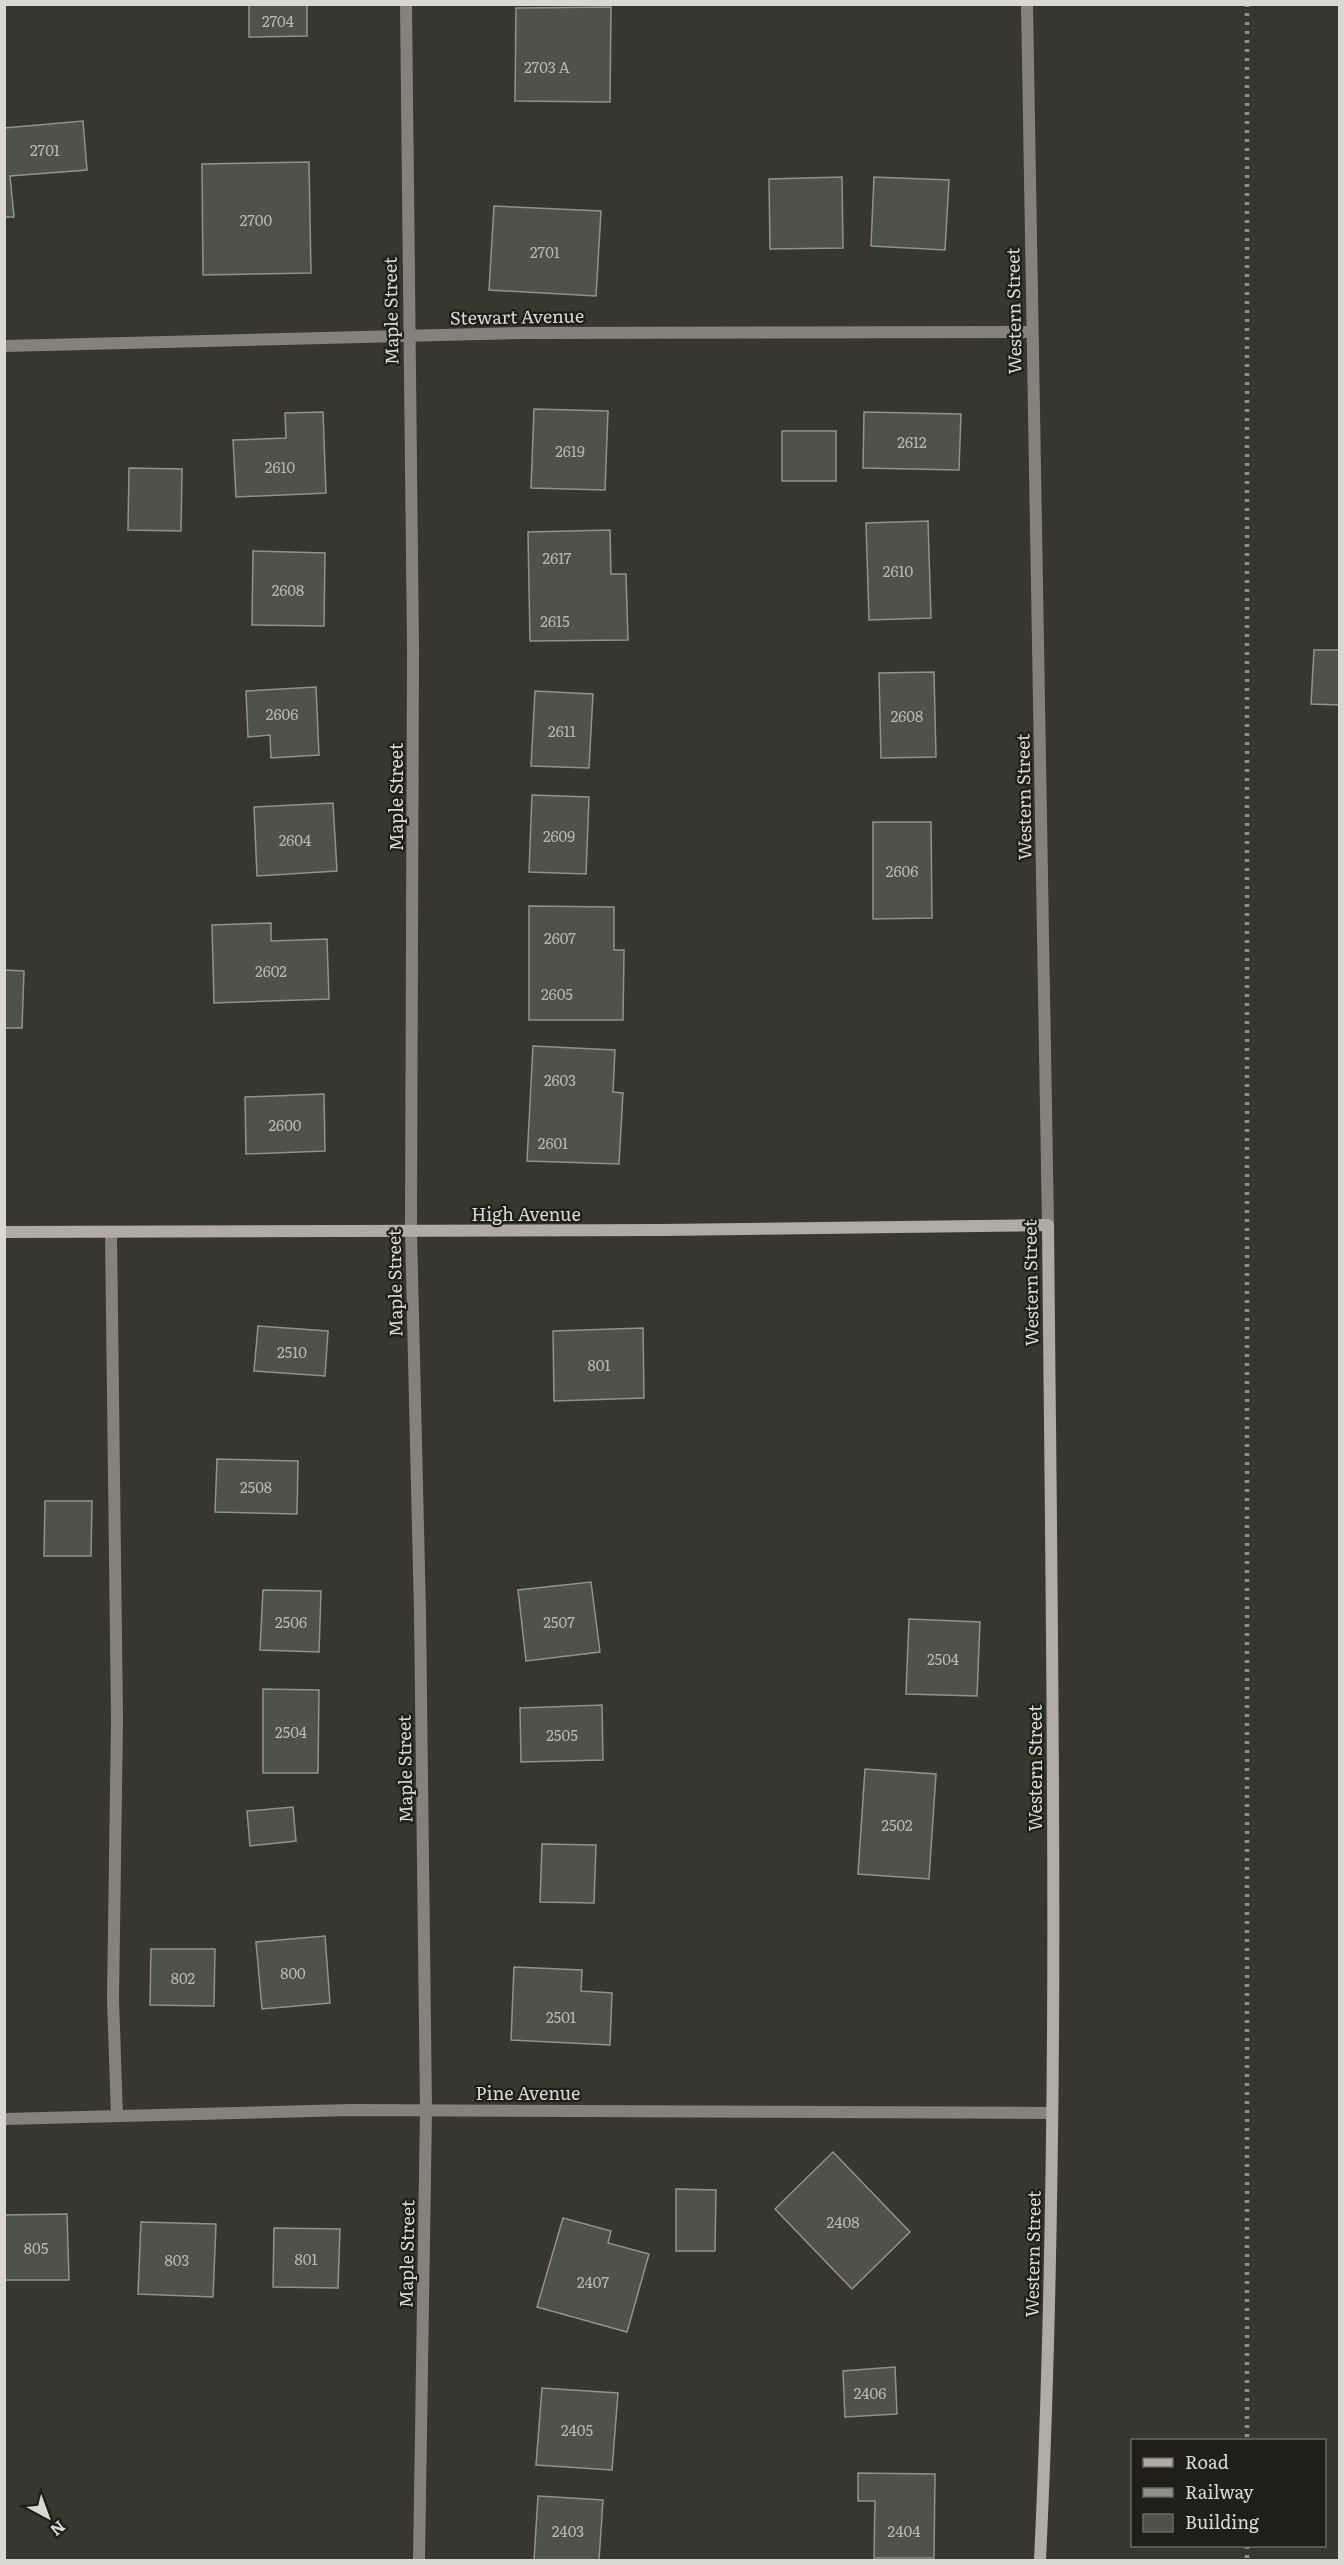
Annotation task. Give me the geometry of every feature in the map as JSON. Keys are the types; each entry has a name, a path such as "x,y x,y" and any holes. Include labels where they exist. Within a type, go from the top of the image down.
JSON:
{"street":[{"name":"Maple Street","path":"406,4 413,650 411,1231 420,1613 426,2110 426,2224 418,2459 419,2560"},
{"name":"Western Street","path":"1027,4 1031,332 1038,544 1052,1677 1048,2382 1040,2560"},
{"name":"Stewart Avenue","path":"4,346 521,333 1031,332"},
{"name":"High Avenue","path":"4,1232 661,1230 1048,1225"},
{"path":"111,1232 117,1720 113,1999 117,2116"},
{"name":"Pine Avenue","path":"4,2120 351,2110 1051,2113"}],"building":[{"path":"249,4 307,4 307,36 249,37"},
{"path":"611,7 610,102 515,101 516,8"},
{"path":"83,121 87,170 10,176 14,217 4,217 4,128"},
{"path":"309,162 311,273 203,275 202,164"},
{"path":"842,177 843,248 770,249 769,179"},
{"path":"874,177 949,180 945,250 871,246"},
{"path":"494,206 601,211 596,296 489,290"},
{"path":"534,409 608,411 605,490 531,488"},
{"path":"323,412 326,493 236,497 233,440 286,438 285,413"},
{"path":"864,412 961,414 959,470 863,468"},
{"path":"782,431 836,431 836,481 782,481"},
{"path":"129,468 182,469 181,531 128,530"},
{"path":"928,521 931,618 869,620 866,523"},
{"path":"610,530 611,574 626,574 628,640 530,641 528,532"},
{"path":"253,551 325,553 324,626 252,625"},
{"path":"1314,650 1340,650 1340,705 1311,704"},
{"path":"934,672 936,757 881,758 879,673"},
{"path":"316,687 319,755 271,758 270,735 248,737 246,691"},
{"path":"535,691 593,694 589,768 531,766"},
{"path":"532,795 589,797 586,874 529,872"},
{"path":"333,803 337,871 257,876 254,807"},
{"path":"873,822 931,822 932,918 873,919"},
{"path":"529,906 614,907 614,950 624,950 623,1020 529,1020"},
{"path":"271,923 271,941 327,939 329,999 214,1003 212,925"},
{"path":"4,970 24,971 22,1028 4,1028"},
{"path":"533,1046 615,1050 613,1092 623,1093 619,1164 527,1161"},
{"path":"324,1094 325,1151 246,1154 245,1097"},
{"path":"258,1326 328,1331 325,1376 254,1371"},
{"path":"643,1328 644,1398 554,1401 553,1331"},
{"path":"217,1459 298,1461 297,1514 215,1512"},
{"path":"45,1501 92,1501 91,1556 44,1556"},
{"path":"591,1582 600,1652 526,1661 518,1590"},
{"path":"263,1590 321,1591 319,1652 260,1650"},
{"path":"909,1619 980,1622 977,1696 906,1694"},
{"path":"263,1689 319,1690 318,1773 263,1773"},
{"path":"602,1705 603,1760 521,1762 520,1708"},
{"path":"865,1769 936,1774 929,1879 858,1874"},
{"path":"293,1807 296,1841 250,1846 247,1811"},
{"path":"542,1844 596,1845 594,1903 540,1902"},
{"path":"325,1936 330,2003 262,2009 256,1942"},
{"path":"151,1949 215,1949 214,2006 150,2005"},
{"path":"514,1967 582,1970 581,1991 612,1993 610,2045 511,2040"},
{"path":"833,2152 910,2232 852,2289 775,2209"},
{"path":"676,2189 716,2190 715,2251 676,2251"},
{"path":"67,2214 69,2280 4,2280 4,2215"},
{"path":"563,2218 611,2231 608,2243 649,2254 627,2332 537,2307"},
{"path":"141,2222 216,2224 213,2297 138,2294"},
{"path":"274,2228 340,2229 338,2288 273,2287"},
{"path":"895,2367 897,2414 845,2417 843,2371"},
{"path":"542,2388 618,2393 612,2470 536,2465"},
{"path":"858,2473 935,2474 934,2558 874,2558 875,2501 858,2501"},
{"path":"538,2496 603,2500 599,2560 534,2560"}],"railway":[{"path":"1247,4 1247,2439"},
{"path":"1247,2547 1247,2560"}]}
